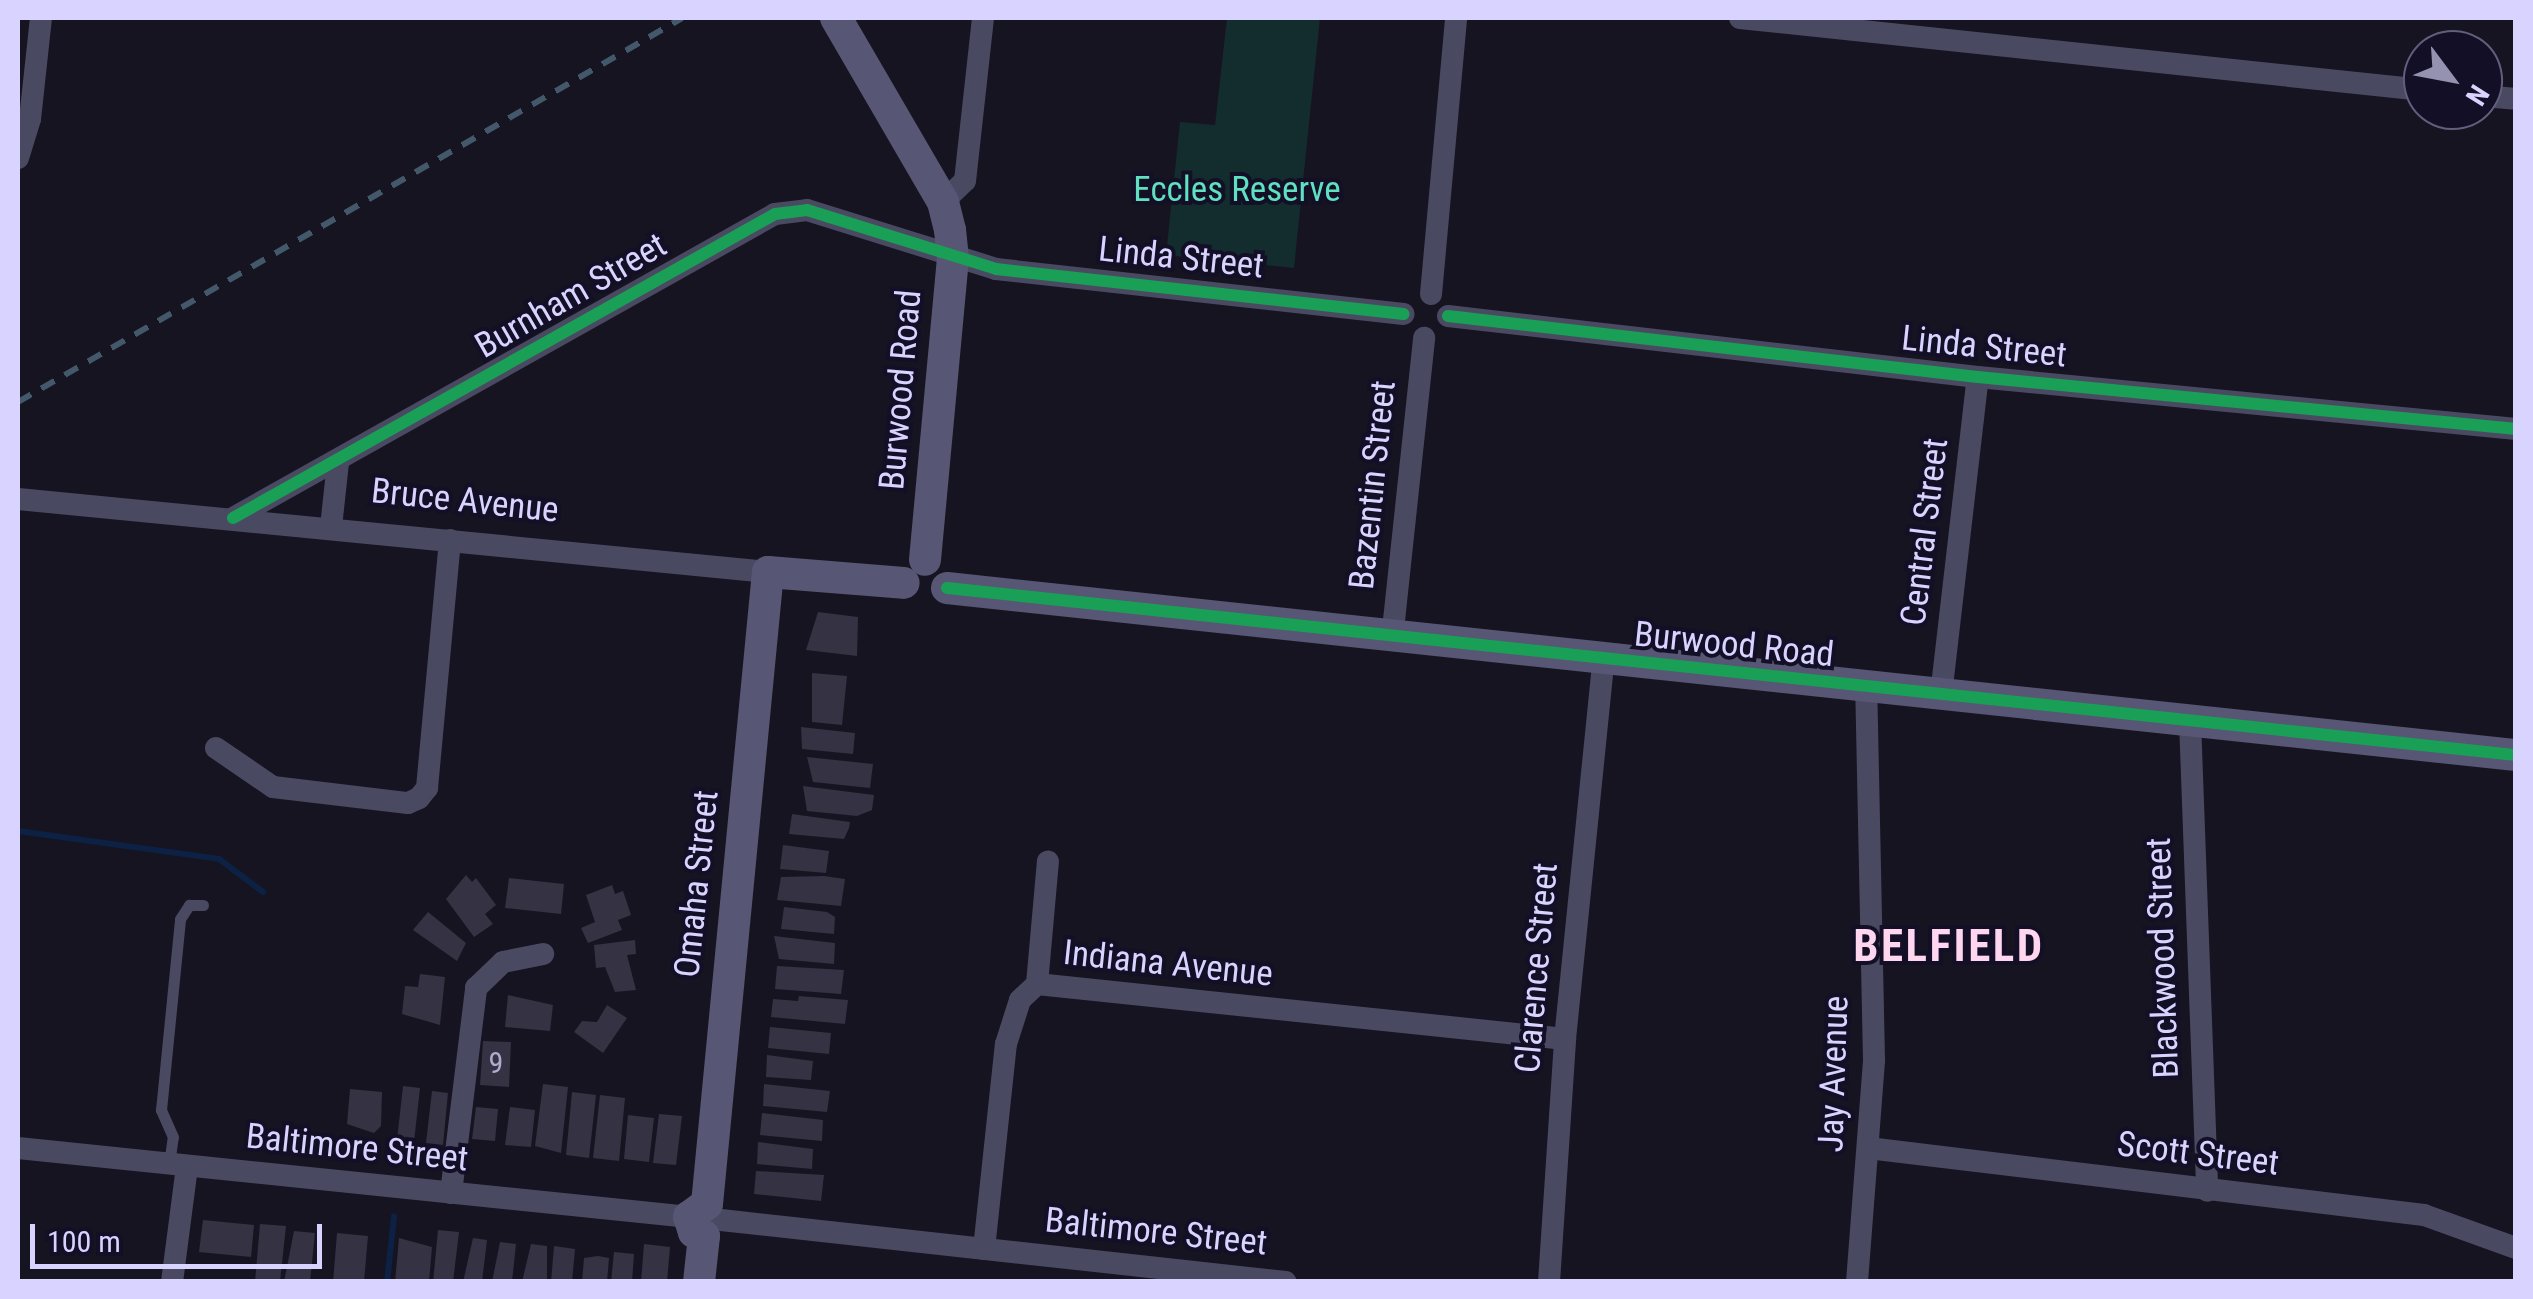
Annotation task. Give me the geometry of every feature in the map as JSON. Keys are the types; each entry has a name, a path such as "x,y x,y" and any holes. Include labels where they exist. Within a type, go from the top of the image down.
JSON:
{"main road":[{"name":"Burwood Road","path":"836,18 943,202 953,258 915,572 943,568 946,588 1603,662 2516,755"},
{"name":"Bruce Avenue","path":"768,572 915,572"},
{"name":"Omaha Street","path":"699,1282 768,572"}],"street":[{"path":"18,158 30,119 42,18"},
{"path":"943,202 965,181 983,18"},
{"path":"1431,294 1414,298 1404,314 1407,327 1424,338 1443,329 1448,316 1431,294 1456,18"},
{"path":"1740,18 2403,88"},
{"name":"Burnham Street","path":"234,518 775,214 807,210 953,258"},
{"name":"Linda Street","path":"953,258 996,269 1404,314"},
{"name":"Linda Street","path":"1448,316 1978,377 2516,429"},
{"name":"Bazentin Street","path":"1392,639 1424,338"},
{"name":"Central Street","path":"1941,695 1978,377"},
{"path":"331,527 338,463"},
{"name":"Bruce Avenue","path":"18,499 768,572"},
{"path":"216,748 272,787 408,803 419,798 428,774 450,540"},
{"name":"Clarence Street","path":"1549,1282 1565,1039 1603,662"},
{"name":"Jay Avenue","path":"1857,1282 1874,1060 1866,688"},
{"name":"Blackwood Street","path":"2190,721 2207,1191"},
{"path":"1036,984 1048,861"},
{"path":"452,1193 476,988 503,962 543,954"},
{"name":"Indiana Avenue","path":"984,1249 1006,1044 1020,1000 1036,984 1565,1039"},
{"name":"Baltimore Street","path":"18,1148 1286,1282"},
{"name":"Scott Street","path":"1868,1148 2424,1216 2516,1248"},
{"path":"172,1282 178,1165"}],"lane":[{"path":"178,1165 162,1110 180,919 189,905 203,905"}],"green space":[{"name":"Eccles Reserve","path":"1227,18 1320,18 1294,268 1166,255 1180,122 1215,125"}],"building":[{"path":"818,612 858,617 857,656 806,650"},
{"path":"812,673 847,676 842,725 812,722"},
{"path":"801,727 855,733 853,754 802,749"},
{"path":"807,757 873,764 870,788 813,782"},
{"path":"803,786 874,795 872,810 857,816 807,811"},
{"path":"792,814 850,822 849,828 844,839 789,834"},
{"path":"783,845 829,851 826,873 780,869"},
{"path":"466,875 472,882 476,878 496,905 485,914 493,924 474,937 446,899"},
{"path":"781,877 845,879 841,906 777,900"},
{"path":"509,878 564,884 561,914 505,908"},
{"path":"612,885 615,894 623,891 631,915 618,920 622,930 588,943 581,928 595,922 586,895"},
{"path":"784,907 827,912 835,917 834,934 781,929"},
{"path":"428,912 466,943 457,961 413,930"},
{"path":"774,936 835,943 834,964 779,959"},
{"path":"635,940 636,954 627,955 636,990 615,992 605,967 596,968 594,945"},
{"path":"777,966 844,970 841,994 775,989"},
{"path":"420,974 445,977 440,1025 402,1014 405,986 418,987"},
{"path":"508,995 553,1005 550,1031 505,1027"},
{"path":"799,996 848,1000 845,1024 771,1017 773,999 798,1001"},
{"path":"607,1005 627,1018 603,1053 574,1032 582,1021 597,1022"},
{"path":"770,1027 831,1033 829,1054 768,1048"},
{"path":"483,1041 511,1042 509,1087 480,1085"},
{"path":"767,1055 813,1061 811,1080 766,1077"},
{"path":"543,1084 568,1087 561,1153 535,1146"},
{"path":"764,1084 830,1091 827,1112 763,1106"},
{"path":"403,1086 420,1088 414,1142 397,1140"},
{"path":"350,1089 382,1092 381,1126 374,1133 347,1124"},
{"path":"432,1091 448,1093 443,1145 426,1143"},
{"path":"572,1092 596,1095 589,1158 566,1155"},
{"path":"600,1095 625,1098 619,1161 593,1158"},
{"path":"476,1107 498,1109 495,1141 472,1139"},
{"path":"510,1107 535,1110 531,1147 505,1145"},
{"path":"762,1113 823,1120 822,1141 760,1135"},
{"path":"659,1114 682,1116 676,1165 653,1163"},
{"path":"628,1115 654,1118 649,1162 624,1159"},
{"path":"758,1142 813,1149 812,1169 757,1164"},
{"path":"756,1171 824,1175 821,1201 754,1194"},
{"path":"203,1220 254,1225 251,1257 199,1252"},
{"path":"260,1224 286,1226 280,1282 255,1282"},
{"path":"438,1230 459,1232 453,1282 433,1282"},
{"path":"294,1231 315,1233 310,1282 284,1282"},
{"path":"337,1233 368,1236 364,1282 333,1282"},
{"path":"399,1238 432,1247 429,1282 395,1282"},
{"path":"473,1238 487,1240 482,1282 463,1282"},
{"path":"500,1242 516,1244 512,1282 492,1282"},
{"path":"531,1244 547,1246 547,1282 522,1282"},
{"path":"644,1244 670,1247 667,1282 641,1282"},
{"path":"554,1246 575,1249 572,1282 551,1282"},
{"path":"614,1252 634,1254 632,1282 611,1282"},
{"path":"584,1258 609,1258 607,1282 582,1282"}],"waterway":[{"path":"18,831 219,859 263,892"},
{"path":"387,1282 394,1216"}],"railway":[{"path":"18,402 682,18"}],"cycle path":[{"path":"233,518 775,214 807,210 996,269 1404,314"},
{"path":"1448,316 1978,377 2516,429"},
{"path":"947,588 2516,755"}],"district":[{"name":"BELFIELD","path":"1949,946"}]}
